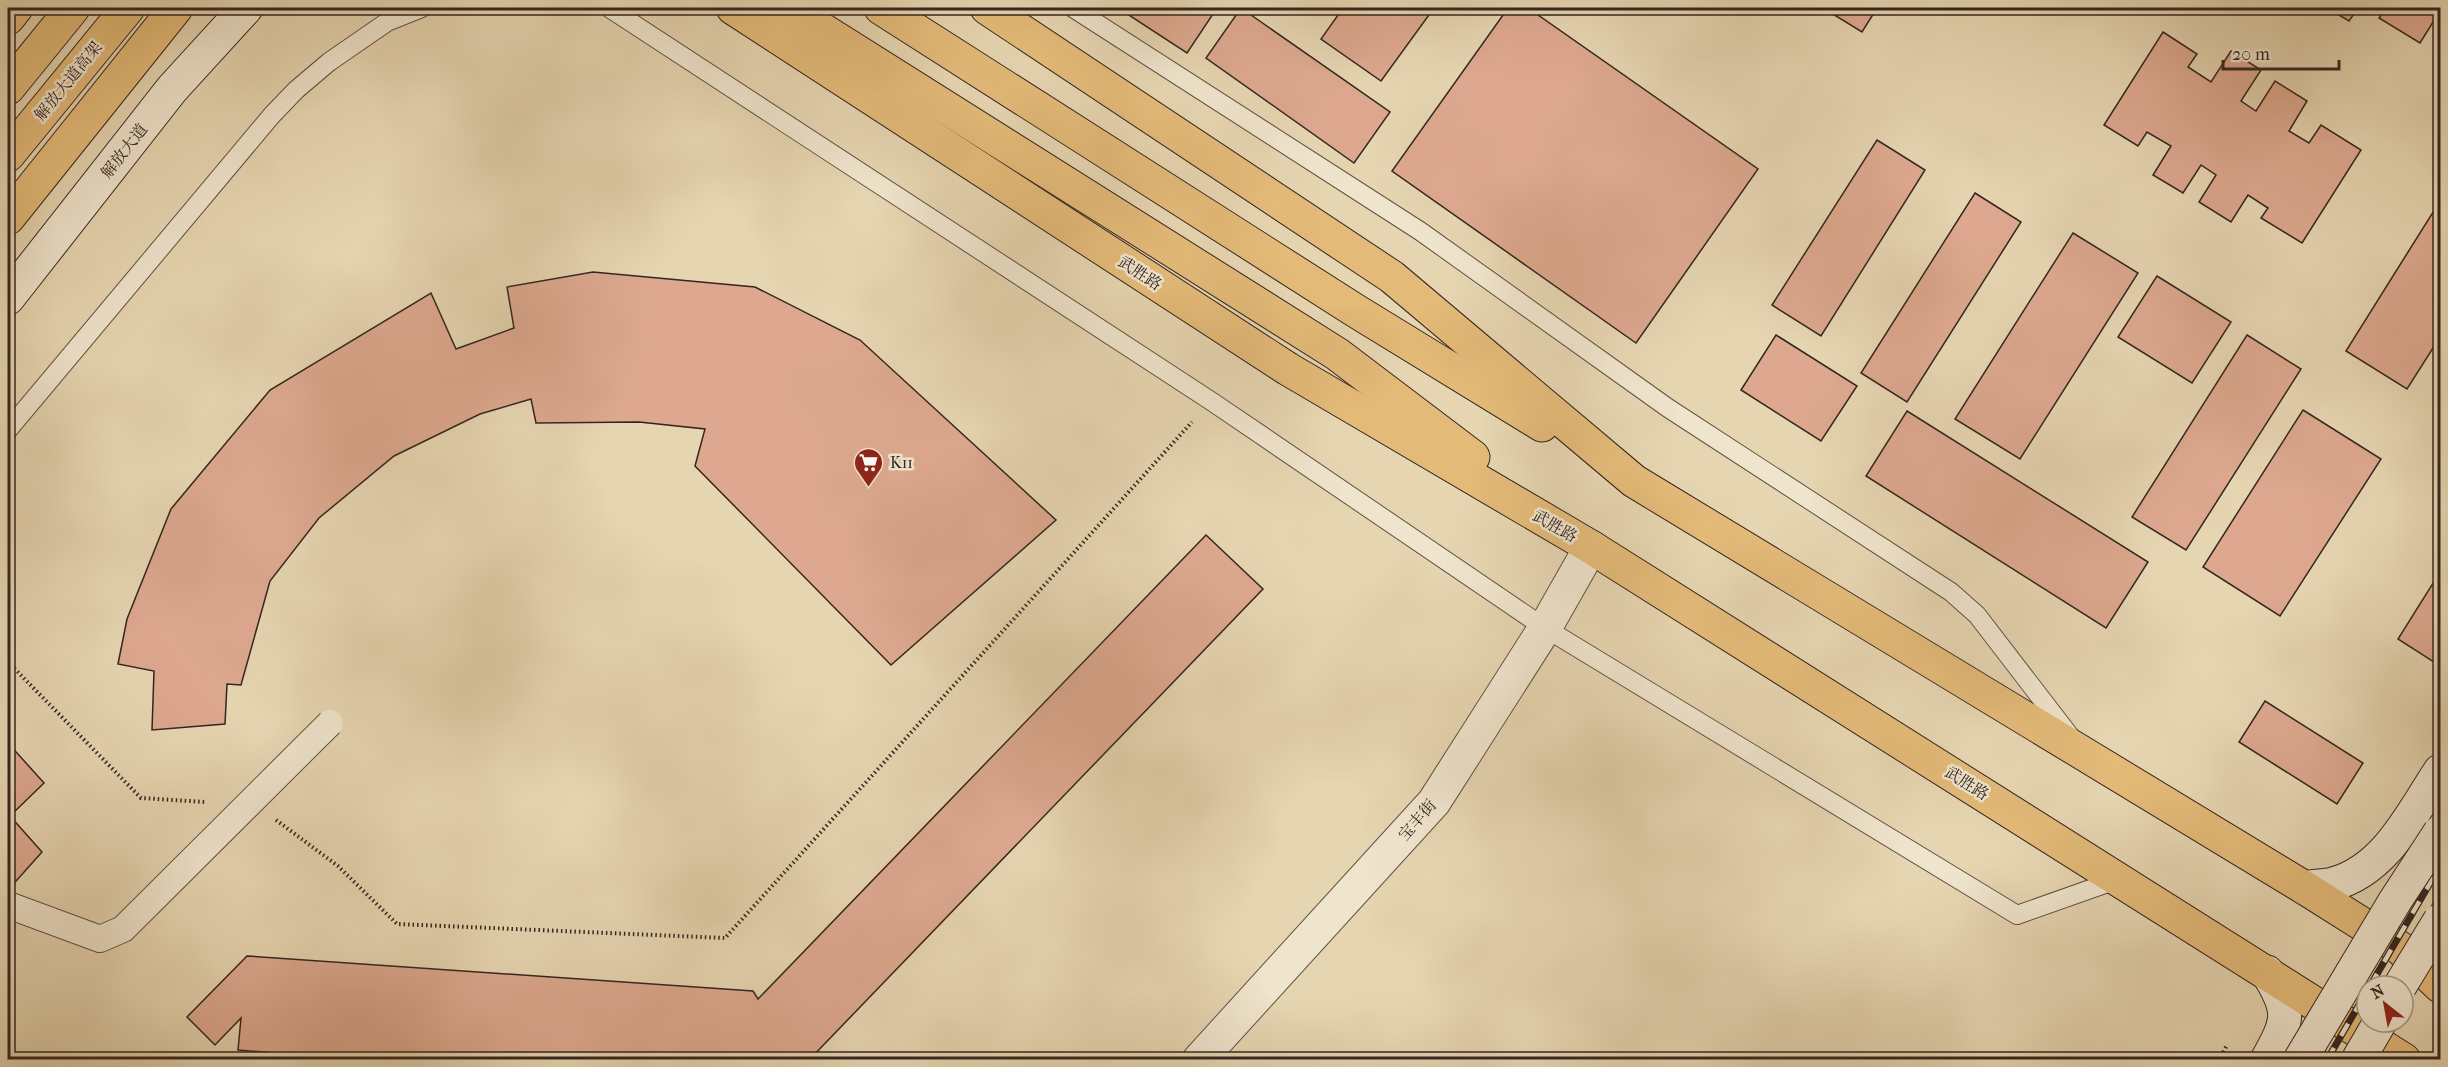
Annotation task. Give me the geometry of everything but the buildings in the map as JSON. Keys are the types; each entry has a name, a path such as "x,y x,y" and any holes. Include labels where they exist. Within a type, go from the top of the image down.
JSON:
{"main road":[{"path":"8,18 16,8"},
{"path":"8,88 73,8"},
{"name":"解放大道高架","path":"8,155 128,8"},
{"path":"8,218 177,8"},
{"name":"解放大道","path":"8,298 172,89 246,8"},
{"name":"武胜路","path":"733,8 1288,369 1591,547 2267,972 2306,999 2363,1059"},
{"path":"788,8 1337,354 1591,547"},
{"path":"881,8 1356,311 2400,948 2440,966"},
{"path":"987,8 1392,277 1634,481"},
{"name":"宝丰街","path":"1199,1059 1434,802 1545,628 1591,547"},
{"path":"2305,888 2333,884 2358,874 2385,854 2440,771"},
{"path":"2300,1059 2440,832"},
{"path":"2407,974 2440,920"},
{"path":"2400,948 2440,986"},
{"path":"2267,972 2285,1006 2284,1028 2267,1059"},
{"path":"2306,999 2404,1059"},
{"path":"2358,1059 2373,1034"}],"street":[{"path":"8,905 100,939 123,929 330,723"}],"lane":[{"path":"8,430 272,115 296,90 328,63 387,22 422,8"},
{"path":"609,8 1211,401 1545,628 2018,915 2119,879"},
{"path":"1073,8 1420,231 1668,408 1951,592 1977,615 2084,754"}],"path":[{"path":"275,819 338,866 397,924 725,938 1211,401"},
{"path":"8,662 141,798 210,802"},
{"path":"2219,1059 2228,1045"}],"railway":[{"path":"2377,974 2440,866"},
{"path":"2396,974 2440,897"},
{"path":"2327,1060 2355,1012"},
{"path":"2347,1060 2362,1034"}],"place":[{"name":"K11","path":"869,488"}]}
